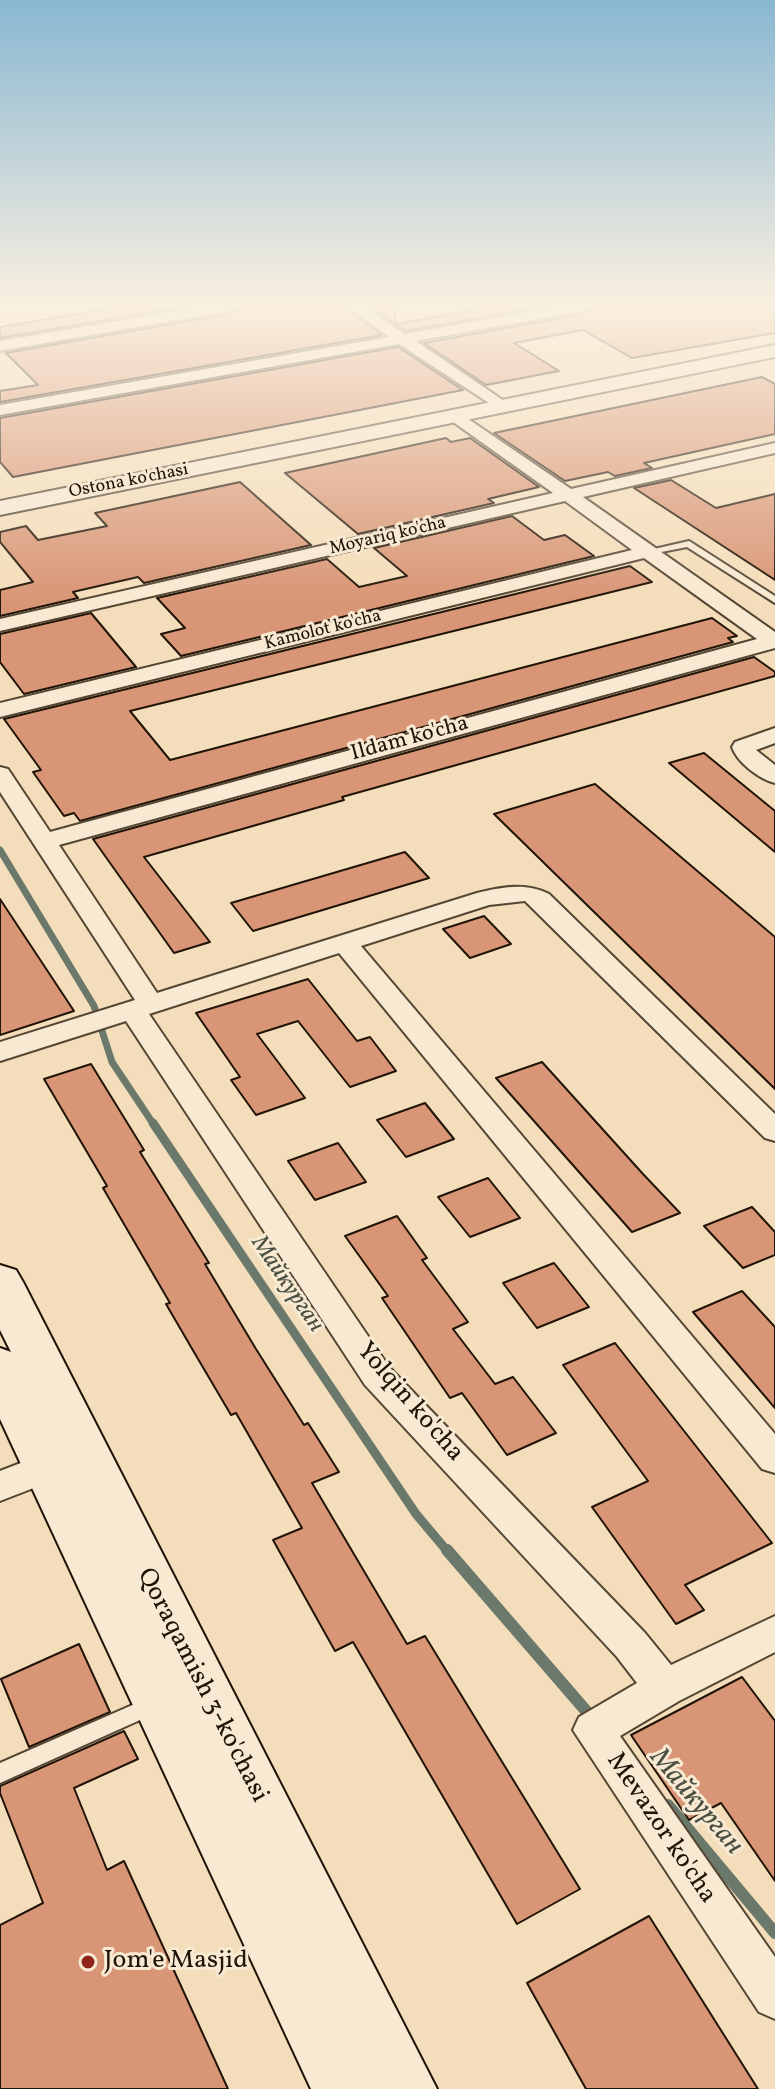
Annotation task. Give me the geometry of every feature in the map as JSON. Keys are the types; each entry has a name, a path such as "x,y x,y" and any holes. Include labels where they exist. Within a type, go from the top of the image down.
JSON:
{"main road":[{"name":"Qoraqamish 3-ko'chasi","path":"0,1282 28,1472"},
{"name":"Qoraqamish 3-ko'chasi","path":"0,1367 28,1472 180,1692 403,2089"},
{"name":"Qoraqamish 3-ko'chasi","path":"180,1692 346,2089"}],"street":[{"path":"0,410 31,404"},
{"name":"Ostona ko'chasi","path":"0,508 509,404"},
{"path":"455,415 774,641"},
{"name":"Moyariq ko'cha","path":"0,625 775,448"},
{"name":"Kamolot ko'cha","path":"0,710 646,552"},
{"name":"Ildam ko'cha","path":"45,841 774,641"},
{"path":"775,735 743,747 745,753 775,776"},
{"name":"Yolqin ko'cha","path":"0,774 45,841 143,1009 377,1376 631,1645 665,1688"},
{"path":"0,1052 486,898 529,893 540,899 595,950 775,1131"},
{"path":"344,943 775,1459"},
{"path":"665,1688 775,1633"},
{"name":"Mevazor ko'cha","path":"665,1688 593,1730 775,1996"}],"lane":[{"path":"646,552 689,544 775,600"},
{"path":"0,1773 180,1692"}],"building":[{"path":"76,404 388,404 13,477 0,462 0,418"},
{"path":"630,404 775,404 775,434 644,463 652,468 615,476 608,472 565,481 494,433"},
{"path":"446,438 451,442 470,438 539,487 488,499 494,503 358,534 285,473"},
{"path":"671,480 716,508 775,494 775,580 634,488"},
{"path":"240,482 311,545 144,583 138,577 73,592 78,598 0,616 0,590 33,582 0,542 0,532 26,526 38,540 107,526 95,513"},
{"path":"512,516 544,540 565,535 594,556 181,656 161,634 185,628 157,598 327,559 359,587 407,576 374,548"},
{"path":"630,566 652,582 130,711 170,760 712,618 737,636 728,638 733,642 80,821 74,813 64,816 33,772 41,770 4,719"},
{"path":"91,613 136,667 24,694 0,662 0,634"},
{"path":"754,657 775,672 775,676 342,797 344,800 144,857 210,942 174,953 93,839"},
{"path":"704,753 775,811 775,852 669,763"},
{"path":"595,784 775,937 775,1089 494,814"},
{"path":"405,852 429,878 253,931 231,903"},
{"path":"0,899 74,1011 0,1035"},
{"path":"484,916 511,944 470,958 443,929"},
{"path":"308,979 357,1041 370,1037 396,1071 350,1087 298,1021 257,1034 305,1098 256,1115 231,1080 240,1077 196,1013"},
{"path":"542,1062 680,1213 632,1232 496,1078"},
{"path":"91,1064 144,1150 140,1152 209,1263 205,1264 256,1349 304,1425 308,1423 339,1472 312,1483 407,1644 425,1636 580,1889 517,1924 353,1642 335,1651 273,1540 302,1528 236,1413 231,1415 166,1304 170,1303 103,1188 107,1186 44,1079"},
{"path":"425,1103 454,1139 406,1157 377,1120"},
{"path":"338,1143 366,1182 315,1200 288,1161"},
{"path":"488,1178 520,1218 470,1237 438,1197"},
{"path":"752,1207 775,1232 775,1255 743,1268 704,1226"},
{"path":"397,1216 427,1258 422,1260 468,1322 453,1329 495,1384 513,1377 556,1433 507,1455 462,1393 450,1398 382,1298 388,1296 345,1236"},
{"path":"554,1263 589,1307 537,1328 503,1283"},
{"path":"742,1291 775,1327 775,1408 693,1312"},
{"path":"615,1343 772,1543 685,1585 704,1610 676,1624 592,1507 648,1481 563,1365"},
{"path":"79,1644 110,1712 29,1747 1,1679"},
{"path":"742,1677 775,1721 775,1881 721,1803 689,1820 631,1735"},
{"name":"Jom'e Masjid","path":"124,1731 138,1759 74,1788 107,1870 124,1861 228,2089 0,2089 0,1925 43,1903 0,1793 0,1786"},
{"path":"649,1916 758,2089 586,2089 527,1983"}],"waterway":[{"name":"Майкурган","path":"0,850 94,1006 112,1062 154,1125"},
{"name":"Майкурган","path":"153,1123 416,1514 448,1552"},
{"name":"Майкурган","path":"447,1550 587,1712"},
{"name":"Майкурган","path":"668,1805 775,1933"}],"place":[{"name":"Jom'e Masjid","path":"88,1962"}]}
